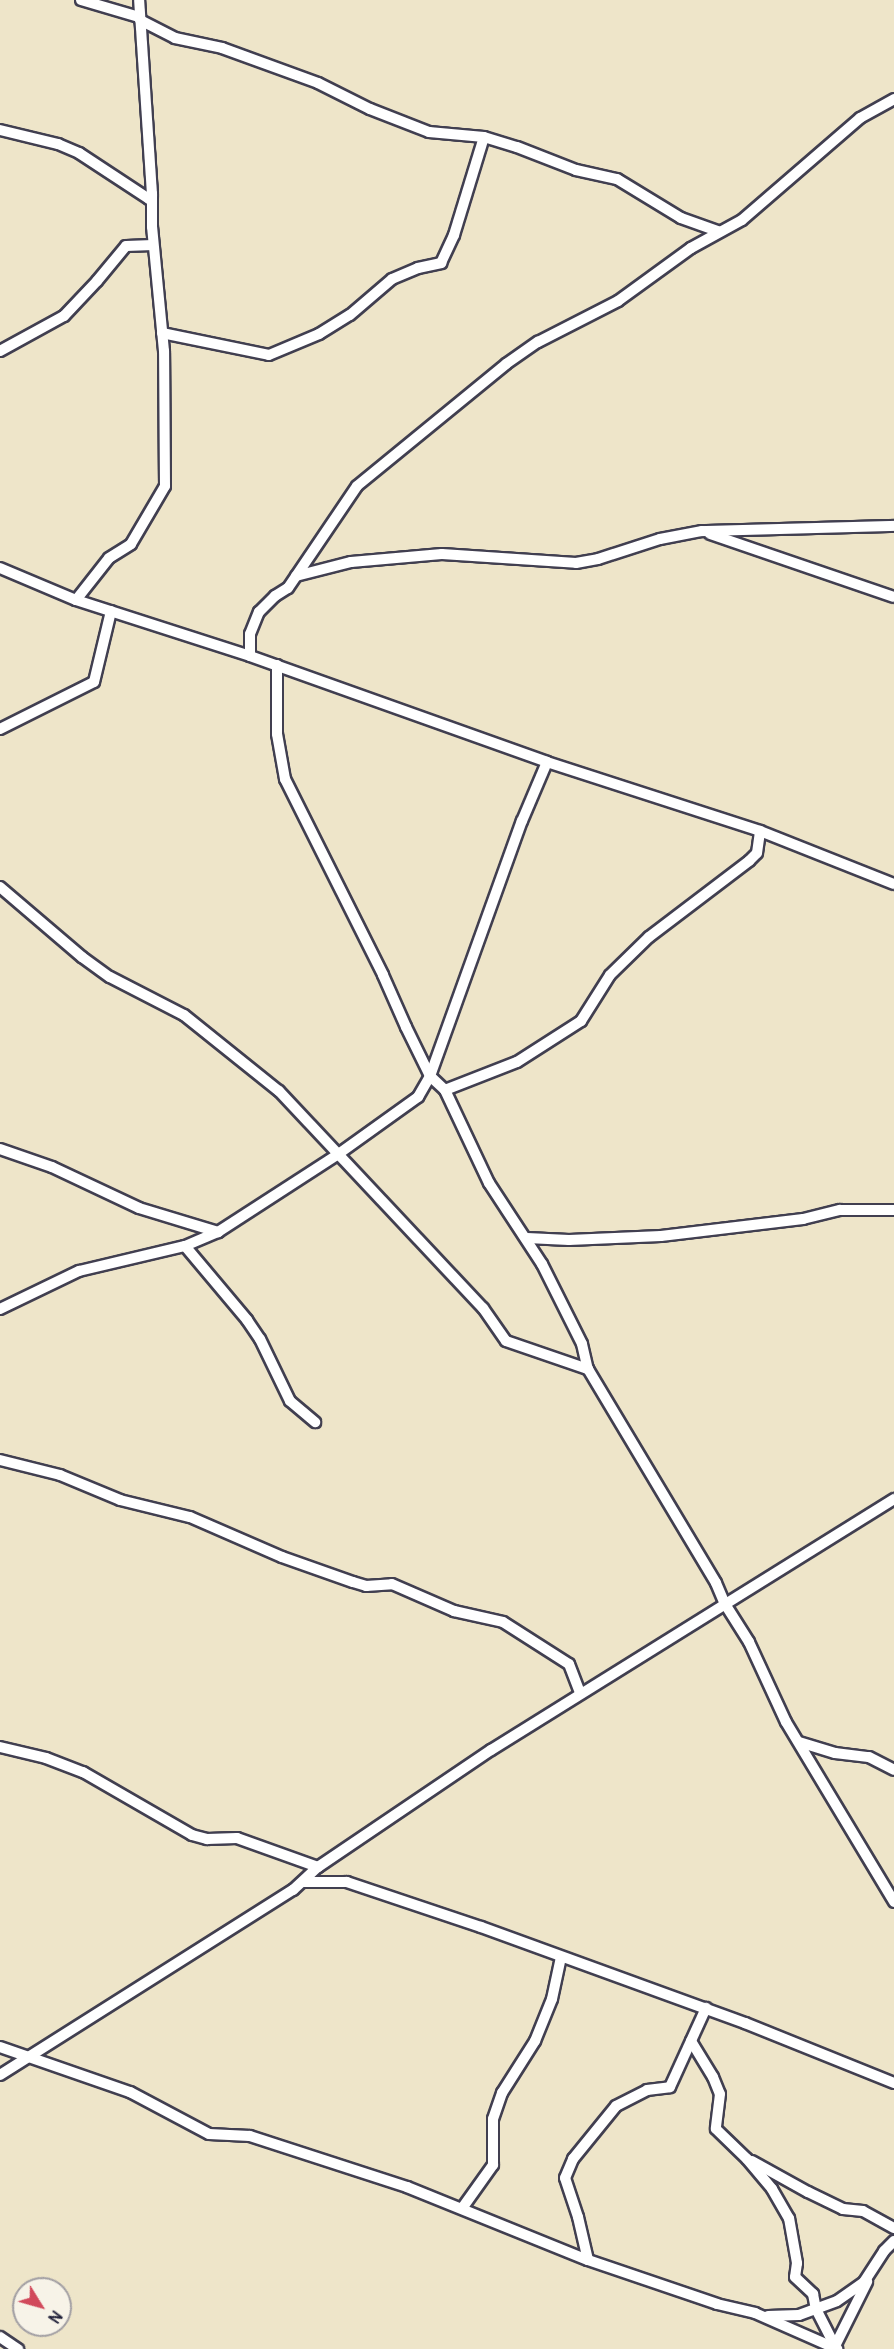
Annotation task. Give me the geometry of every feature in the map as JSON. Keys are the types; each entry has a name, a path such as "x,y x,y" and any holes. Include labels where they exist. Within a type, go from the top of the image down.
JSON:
{"street":[{"path":"81,0 140,19 175,38 222,48 318,84 370,109 429,132 484,137 576,170 617,179 681,218 720,232"},
{"path":"76,600 109,558 131,544 145,524 165,486 162,333 153,245 140,0"},
{"path":"250,656 250,634 259,612 274,596 288,588 357,486 506,364 538,342 618,301 681,254 742,220 860,118 894,99"},
{"path":"0,130 58,144 79,153 146,199 152,194"},
{"path":"162,333 269,355 320,333 350,315 392,279 418,268 441,263 457,225 484,137"},
{"path":"0,351 64,315 97,281 126,246 153,245"},
{"path":"296,576 351,562 442,554 576,563 598,559 660,539 702,531 894,526"},
{"path":"702,531 894,597"},
{"path":"0,568 76,600 277,665 547,762 760,831 894,884"},
{"path":"0,729 94,682 111,611"},
{"path":"277,665 277,734 285,779 430,1076 445,1090 489,1183 527,1238 582,1344 588,1369 716,1583 725,1604 749,1642 769,1688 799,1742 894,1902"},
{"path":"0,1309 79,1271 185,1246 218,1232 337,1155 418,1097 430,1076 522,821 547,762"},
{"path":"445,1090 517,1062 581,1021 610,975 649,937 706,892 729,878 757,853 760,831"},
{"path":"0,887 82,957 110,977 184,1016 279,1090 337,1155 483,1308 506,1341 588,1369"},
{"path":"0,1149 52,1167 139,1208 218,1232"},
{"path":"527,1238 579,1240 661,1236 803,1219 840,1210 894,1210"},
{"path":"185,1246 247,1320 260,1339 290,1401 315,1422"},
{"path":"0,1460 60,1475 120,1500 190,1517 282,1557 353,1582 366,1586 392,1584 454,1611 502,1622 569,1664 580,1693"},
{"path":"0,2075 304,1882 318,1867 580,1693 894,1499"},
{"path":"799,1742 835,1753 869,1758 894,1770"},
{"path":"0,1747 46,1758 83,1772 192,1835 207,1839 237,1838 318,1867"},
{"path":"304,1882 347,1882 481,1927 706,2008 894,2083"},
{"path":"464,2207 494,2164 493,2119 502,2093 535,2040 552,1999 561,1957"},
{"path":"588,2260 565,2178 573,2159 616,2106 647,2090 670,2086 706,2008"},
{"path":"691,2040 714,2077 720,2094 716,2129 747,2159 772,2189 789,2218 797,2263 795,2277 813,2294 816,2309 836,2348"},
{"path":"0,2047 130,2092 209,2134 250,2136 264,2140 464,2207 588,2260 717,2304 764,2317 836,2348"},
{"path":"747,2159 843,2209 863,2211 894,2228"},
{"path":"836,2348 871,2274 884,2251 894,2241"},
{"path":"764,2317 793,2316 816,2309 853,2292 871,2274"},
{"path":"0,2337 18,2349"}]}
